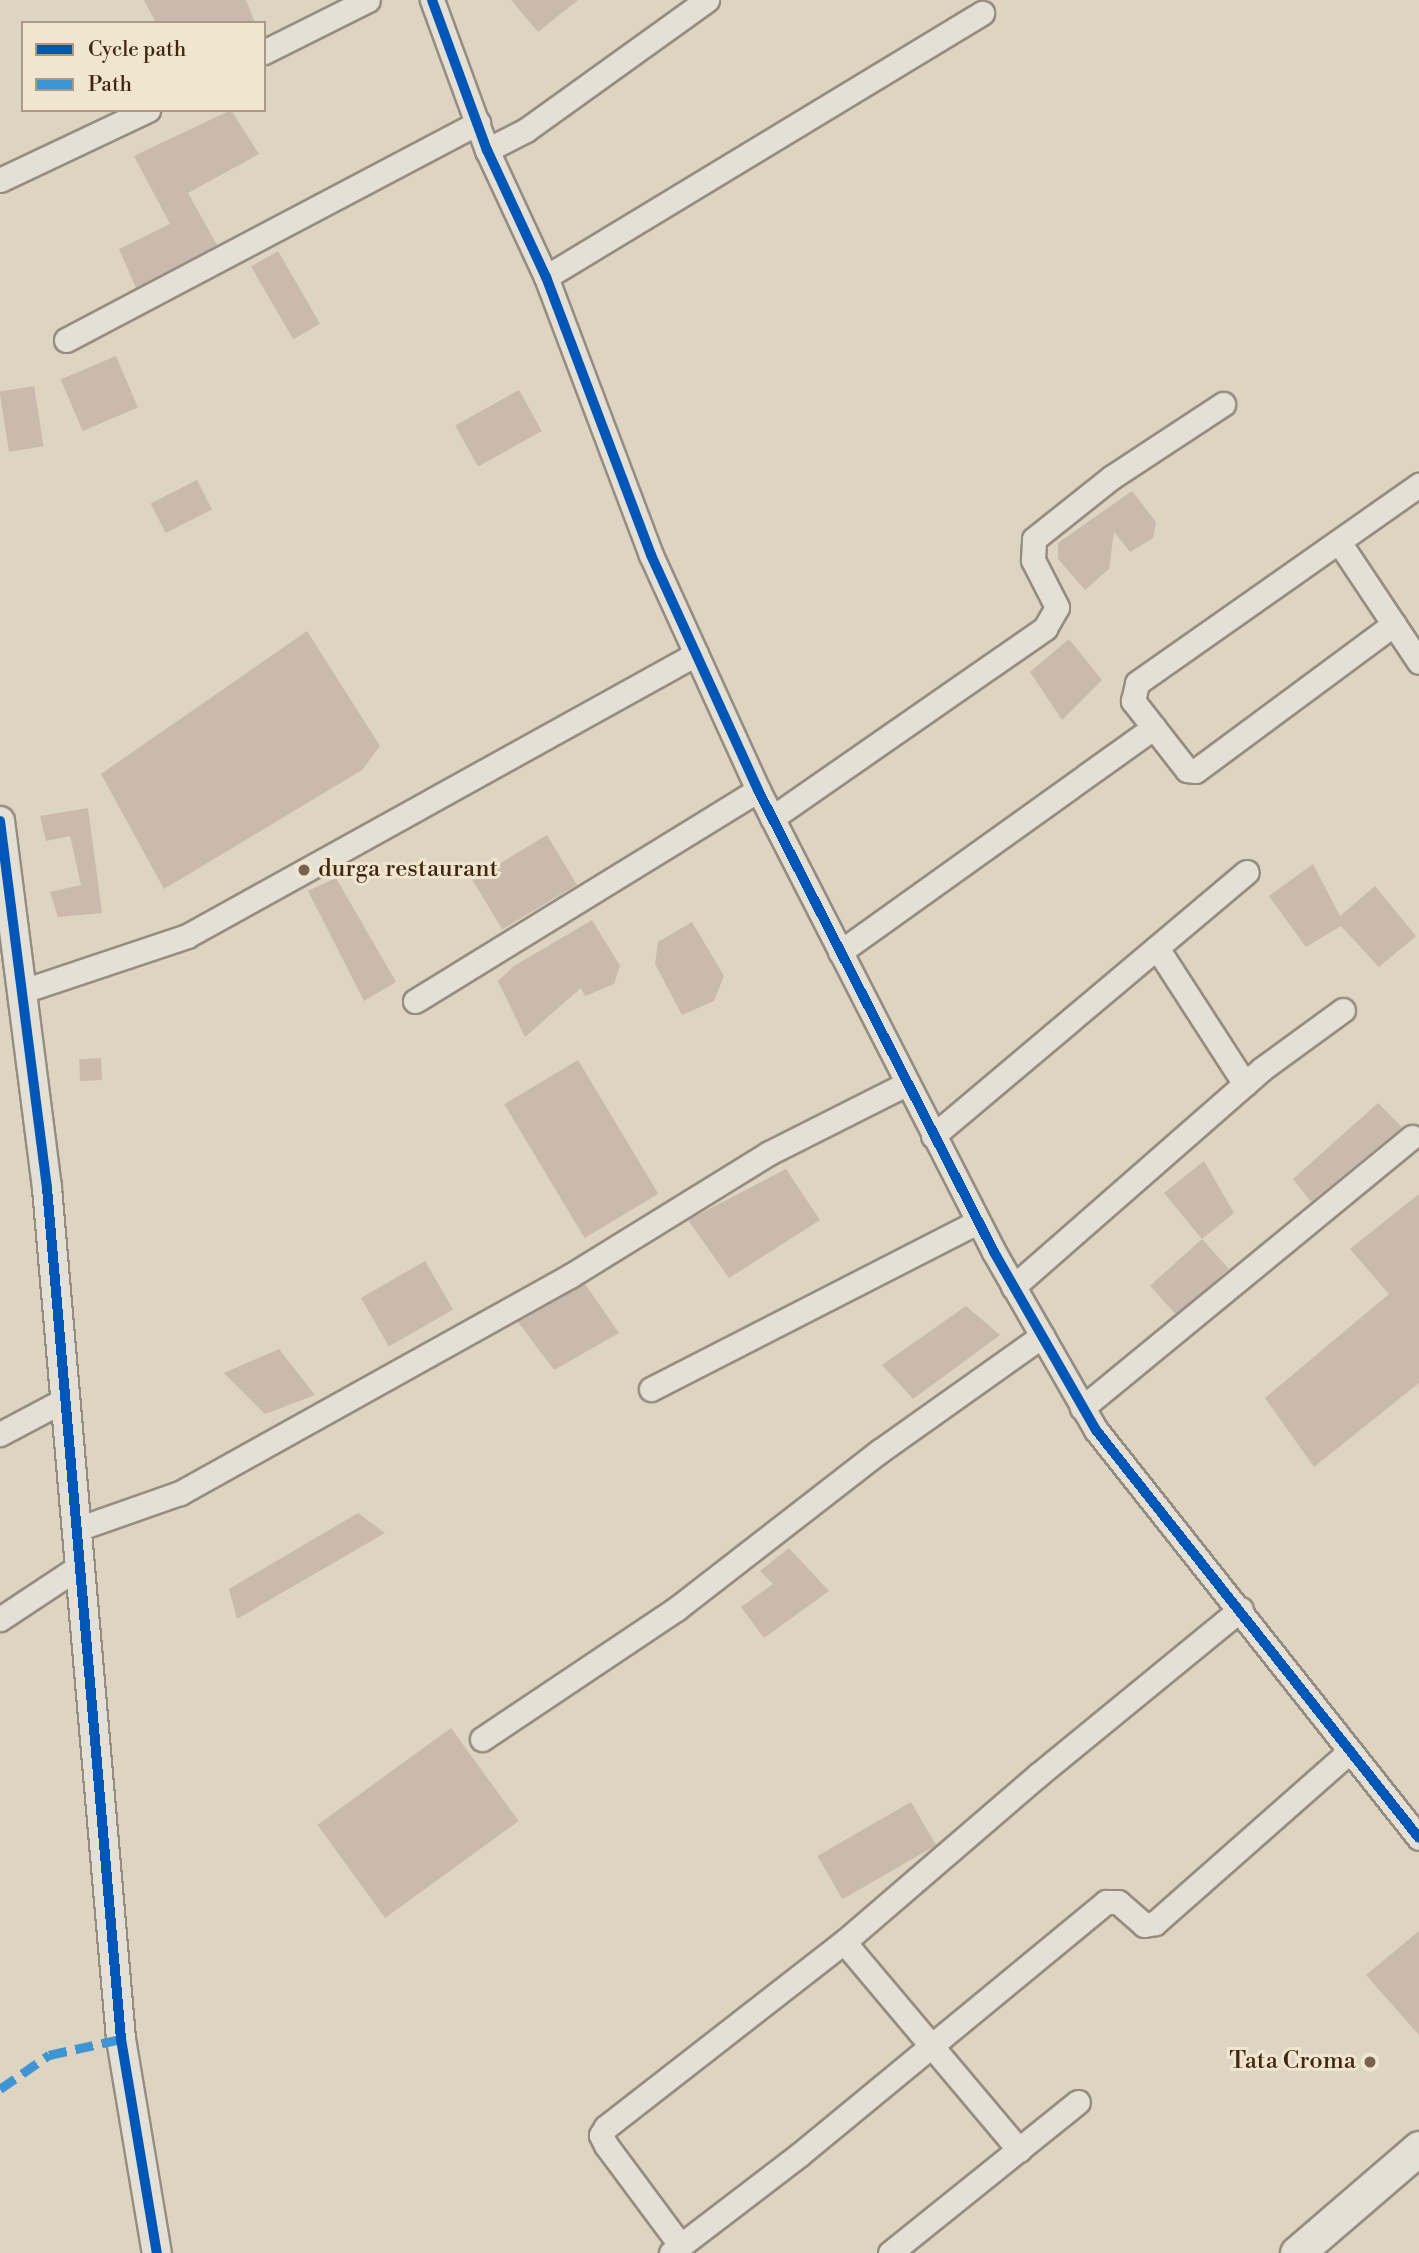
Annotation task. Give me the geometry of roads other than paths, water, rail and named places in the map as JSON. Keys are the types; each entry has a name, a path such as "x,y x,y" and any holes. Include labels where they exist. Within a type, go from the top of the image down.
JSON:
{"main road":[{"path":"1297,2253 1419,2148"}],"street":[{"path":"266,51 368,0"},
{"path":"432,0 486,150 546,277 651,555 758,790 978,1222 1082,1408 1419,1838"},
{"path":"486,150 526,130 707,0"},
{"path":"546,277 982,13"},
{"path":"0,180 144,112"},
{"path":"66,340 478,123"},
{"path":"772,818 1045,628 1057,607 1033,560 1034,539 1112,477 1223,404"},
{"path":"1394,624 1195,771 1187,770 1133,701 1137,683 1419,485"},
{"path":"1339,541 1419,662"},
{"path":"20,992 187,936 696,654"},
{"path":"839,952 1154,727"},
{"path":"415,1001 758,790"},
{"path":"0,821 47,1188 121,2039 157,2253"},
{"path":"933,1136 1247,872"},
{"path":"1157,948 1245,1084"},
{"path":"1013,1287 1245,1084 1343,1010"},
{"path":"77,1529 180,1493 570,1276 769,1153 906,1084"},
{"path":"1082,1408 1412,1137"},
{"path":"651,1389 978,1222"},
{"path":"482,1739 676,1609 880,1451 1042,1336"},
{"path":"0,1434 66,1399"},
{"path":"0,1619 80,1566"},
{"path":"1241,1609 1038,1774 844,1942 606,2127 601,2135 676,2249 933,2046 1109,1901 1118,1902 1144,1925 1155,1923 1350,1751"},
{"path":"844,1942 1019,2150"},
{"path":"890,2253 1078,2102"}],"place":[{"name":"durga restaurant","path":"304,870"},
{"name":"Tata Croma","path":"1370,2062"}]}
